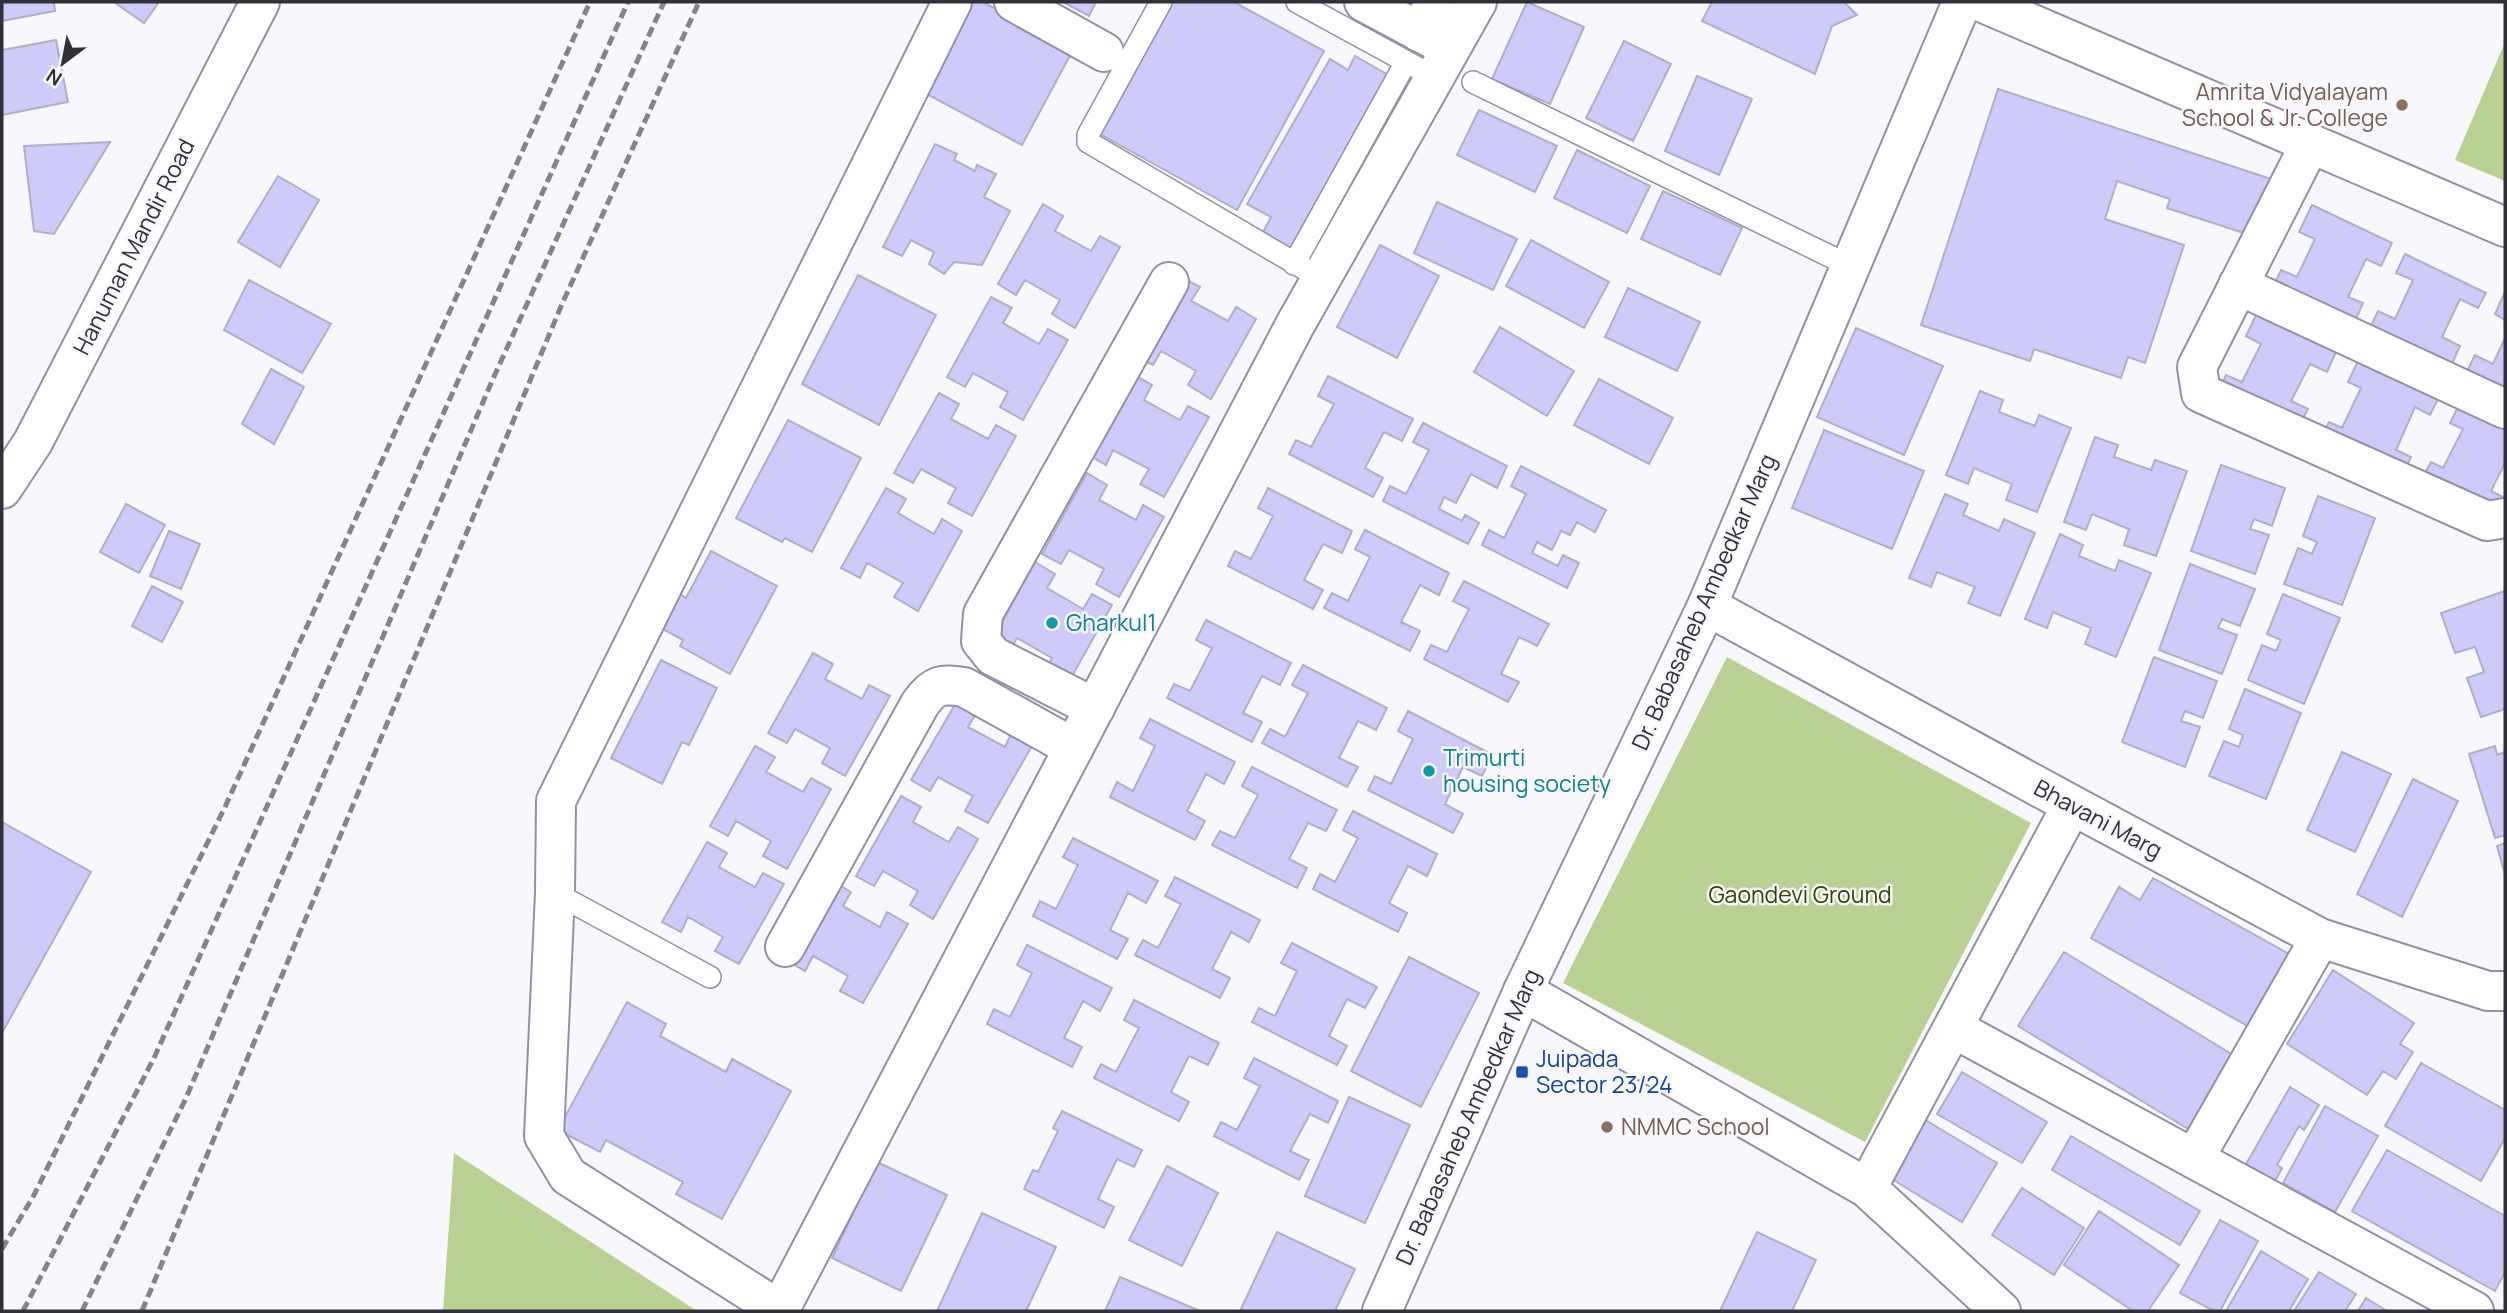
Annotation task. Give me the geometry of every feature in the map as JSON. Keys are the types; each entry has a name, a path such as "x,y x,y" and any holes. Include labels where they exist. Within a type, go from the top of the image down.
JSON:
{"street":[{"name":"Hanuman Mandir Road","path":"2,489 33,442 260,2"},
{"path":"952,2 556,801 555,894 544,1136 568,1176 780,1311 1295,326 1308,271 1429,44 1477,2"},
{"path":"1014,2 1104,52"},
{"path":"1364,2 1429,44"},
{"name":"Dr. Babasaheb Ambedkar Marg","path":"1382,1311 1523,991 1707,606 1962,2"},
{"path":"1980,2 2505,227"},
{"path":"2310,144 2197,368 2202,393 2487,521 2505,518"},
{"path":"1095,708 993,656 981,641 983,614 1169,282"},
{"path":"2238,285 2505,409"},
{"name":"Bhavani Marg","path":"1707,606 2320,938 2488,991 2505,991"},
{"path":"785,947 930,690 945,684 964,687 1074,748"},
{"path":"1867,1188 2072,805"},
{"path":"2194,1159 2320,938"},
{"path":"1523,991 1867,1188 2001,1311"},
{"path":"1953,1028 2473,1311"}],"lane":[{"path":"1161,2 1088,135 1088,142 1308,271"},
{"path":"1297,2 1429,44"},
{"path":"1473,82 1850,266"},
{"path":"555,894 710,977"}],"green space":[{"path":"2505,42 2505,181 2455,160"},
{"name":"Gaondevi Ground","path":"1727,657 2031,823 1865,1142 1563,983"},
{"path":"454,1153 697,1311 443,1311"}],"building":[{"path":"2,2 54,2 55,11 2,21"},
{"path":"114,2 159,2 144,23"},
{"path":"973,2 983,2 1073,50 1022,145 925,93"},
{"path":"1063,2 1096,2 1089,16"},
{"path":"1173,2 1234,2 1324,51 1237,210 1100,134"},
{"path":"1527,2 1584,27 1550,104 1492,79"},
{"path":"1712,2 1844,2 1857,15 1832,26 1815,74 1702,21"},
{"path":"56,40 68,102 2,115 2,50"},
{"path":"1624,41 1671,64 1633,141 1586,118"},
{"path":"1355,56 1392,77 1292,251 1262,234 1271,217 1247,204 1330,59 1348,70"},
{"path":"1697,76 1752,99 1719,175 1665,151"},
{"path":"1998,89 2271,179 2253,236 2167,208 2170,199 2117,181 2105,219 2184,245 2145,363 2128,357 2121,378 2034,349 2030,361 1921,325"},
{"path":"1479,110 1557,146 1535,192 1457,155"},
{"path":"110,142 54,234 34,231 24,146"},
{"path":"935,144 957,154 954,160 975,171 977,165 996,174 984,197 1010,211 982,265 954,262 944,274 929,264 934,252 911,240 902,256 883,247"},
{"path":"1577,150 1650,186 1627,233 1554,198"},
{"path":"278,176 319,200 280,267 238,242"},
{"path":"1663,191 1742,228 1720,275 1641,239"},
{"path":"1437,202 1517,239 1493,290 1414,253"},
{"path":"1043,204 1063,216 1055,231 1091,251 1100,236 1120,247 1075,328 1052,314 1060,300 1025,280 1016,295 998,284"},
{"path":"2312,205 2392,243 2381,266 2366,259 2348,297 2363,303 2352,328 2272,289 2281,270 2297,277 2315,239 2299,232"},
{"path":"1531,240 1609,282 1584,328 1506,286"},
{"path":"1380,245 1439,276 1397,358 1337,327"},
{"path":"2405,254 2486,293 2478,308 2460,299 2442,337 2460,346 2451,366 2370,328 2378,311 2395,319 2413,280 2396,273"},
{"path":"858,275 936,315 879,425 802,384"},
{"path":"1179,276 1200,287 1191,301 1228,321 1236,307 1256,319 1211,399 1188,385 1196,371 1161,351 1153,365 1135,356"},
{"path":"249,280 331,324 302,373 224,330"},
{"path":"1628,288 1700,322 1677,371 1605,337"},
{"path":"2505,294 2505,320 2495,314"},
{"path":"991,297 1012,308 1003,323 1039,344 1048,329 1068,340 1023,420 1000,407 1008,392 973,373 965,387 947,377"},
{"path":"2257,313 2336,352 2327,372 2310,364 2291,401 2308,409 2295,435 2217,395 2226,375 2242,382 2261,344 2246,336"},
{"path":"1500,327 1574,371 1547,416 1474,372"},
{"path":"1856,328 1943,366 1904,455 1817,417"},
{"path":"2505,338 2505,389 2467,371 2475,355 2493,364"},
{"path":"2359,359 2439,397 2430,415 2415,407 2396,450 2411,457 2402,476 2321,438 2329,422 2342,428 2361,388 2348,382"},
{"path":"271,369 304,387 274,444 242,424"},
{"path":"1132,374 1152,385 1144,400 1180,420 1188,406 1209,417 1164,497 1140,484 1149,469 1113,450 1106,465 1087,454"},
{"path":"1328,376 1413,419 1402,441 1384,432 1365,468 1383,478 1373,497 1289,454 1296,440 1311,447 1334,404 1318,396"},
{"path":"1599,379 1673,418 1649,464 1574,425"},
{"path":"1980,391 2003,400 1999,412 2035,426 2039,415 2071,428 2037,512 2006,500 2012,484 1974,468 1968,484 1946,475"},
{"path":"939,393 959,404 951,419 988,439 996,425 1016,436 972,516 948,503 956,488 921,469 913,483 894,473"},
{"path":"2459,405 2505,428 2505,463 2491,491 2505,498 2505,507 2422,478 2431,462 2443,468 2463,429 2450,423"},
{"path":"788,420 861,458 812,552 785,538 782,542 736,518"},
{"path":"1423,423 1507,466 1497,488 1471,474 1456,503 1444,497 1439,509 1462,521 1465,515 1479,523 1468,544 1383,501 1390,486 1406,494 1429,450 1413,442"},
{"path":"1824,430 1924,471 1892,549 1792,508"},
{"path":"2095,437 2118,445 2114,457 2151,470 2155,460 2187,471 2156,556 2124,545 2129,529 2092,514 2086,530 2064,522"},
{"path":"2221,465 2285,488 2272,526 2254,519 2250,529 2269,535 2255,574 2191,551"},
{"path":"1521,466 1606,510 1595,532 1577,522 1570,535 1561,531 1552,550 1537,542 1532,553 1558,566 1563,555 1579,563 1567,588 1482,545 1489,530 1504,538 1526,494 1511,486"},
{"path":"1087,473 1107,485 1099,500 1136,520 1143,505 1164,517 1119,597 1096,584 1104,569 1069,550 1061,564 1042,554"},
{"path":"886,488 906,499 898,513 934,534 942,519 962,531 918,611 894,597 903,583 867,563 860,578 841,568"},
{"path":"1268,488 1352,531 1342,553 1323,544 1304,580 1323,590 1313,609 1228,566 1235,551 1251,559 1273,516 1258,508"},
{"path":"1945,494 1968,504 1963,515 1999,531 2004,519 2035,533 2000,616 1968,603 1975,587 1937,572 1931,587 1909,578"},
{"path":"2318,496 2375,518 2342,605 2284,584 2298,548 2312,554 2317,542 2303,536"},
{"path":"126,504 165,525 139,573 100,552"},
{"path":"1365,530 1449,573 1439,595 1420,585 1401,622 1420,631 1410,651 1324,608 1332,593 1348,601 1370,557 1355,549"},
{"path":"169,531 200,544 181,589 150,576"},
{"path":"2060,534 2083,545 2079,556 2115,571 2119,560 2151,573 2116,657 2085,644 2091,628 2053,612 2047,628 2025,619"},
{"path":"711,551 777,586 730,674 680,646 683,640 661,628 680,594 686,598"},
{"name":"Gharkul1","path":"1035,562 1055,574 1047,588 1083,609 1092,594 1112,605 1067,685 1044,672 1052,658 1017,638 1008,653 991,642"},
{"path":"2190,564 2255,589 2240,626 2222,619 2218,628 2237,635 2222,674 2159,650"},
{"path":"1464,581 1549,624 1537,646 1519,637 1501,674 1519,682 1508,702 1424,659 1431,645 1447,652 1469,609 1453,601"},
{"path":"152,586 183,602 162,642 132,626"},
{"path":"2505,591 2505,709 2481,717 2467,678 2484,672 2475,647 2455,653 2441,613"},
{"path":"2283,594 2340,618 2304,704 2248,680 2262,645 2276,651 2281,640 2267,634"},
{"path":"1206,620 1291,663 1280,685 1262,676 1243,713 1262,722 1252,742 1167,698 1174,684 1190,691 1212,648 1196,640"},
{"path":"813,653 833,664 825,679 862,699 869,685 890,696 845,776 822,763 830,748 795,729 787,743 768,733"},
{"path":"2154,657 2217,681 2203,718 2185,711 2181,721 2200,727 2185,767 2122,742"},
{"path":"661,660 717,688 689,745 682,742 662,784 611,758"},
{"path":"1303,665 1387,708 1376,730 1358,721 1339,758 1358,767 1347,787 1262,743 1270,729 1285,737 1308,693 1292,685"},
{"path":"2245,689 2301,713 2266,799 2209,776 2224,741 2239,747 2243,735 2229,729"},
{"path":"957,701 977,712 968,727 1005,747 1012,732 1033,744 988,823 965,811 973,796 938,777 930,791 911,780"},
{"name":"Trimurti housing society","path":"1408,711 1493,755 1482,776 1463,767 1445,804 1463,814 1453,833 1368,790 1375,776 1391,784 1413,739 1398,731"},
{"path":"1150,719 1235,762 1224,784 1206,774 1187,811 1205,821 1195,840 1110,797 1117,782 1133,791 1155,746 1140,738"},
{"path":"755,746 775,757 766,772 803,792 811,778 831,789 787,869 763,856 771,841 736,821 728,836 710,826"},
{"path":"2495,746 2497,755 2505,752 2505,835 2495,838 2469,754"},
{"path":"2342,752 2391,774 2355,852 2307,830"},
{"path":"1252,767 1337,810 1326,831 1308,823 1289,859 1307,868 1297,888 1212,845 1220,831 1235,838 1258,795 1242,786"},
{"path":"2413,779 2458,801 2402,917 2357,894"},
{"path":"901,796 921,807 913,822 949,842 958,827 978,839 933,919 910,905 918,891 883,871 874,886 856,876"},
{"path":"1353,811 1437,854 1427,876 1408,866 1389,903 1407,913 1398,932 1313,889 1320,874 1335,882 1358,838 1343,830"},
{"path":"2,822 91,872 2,1033"},
{"path":"1073,838 1158,881 1146,903 1128,893 1110,930 1128,939 1117,959 1033,916 1040,901 1056,909 1078,865 1063,857"},
{"path":"707,842 727,853 719,867 755,887 763,873 784,884 739,964 715,951 723,937 688,917 681,932 662,922"},
{"path":"2505,843 2505,875 2497,846"},
{"path":"1175,877 1260,920 1249,942 1231,932 1212,969 1230,978 1220,998 1135,955 1143,940 1158,948 1181,904 1165,896"},
{"path":"2153,878 2300,960 2260,1033 2091,938 2119,887 2140,900"},
{"path":"831,880 851,892 843,906 880,927 887,912 908,924 863,1003 840,991 848,976 813,956 805,971 786,960"},
{"path":"1292,943 1377,987 1365,1008 1347,999 1329,1036 1347,1046 1337,1065 1252,1022 1259,1008 1275,1016 1297,971 1281,963"},
{"path":"1027,945 1112,988 1100,1011 1083,1001 1064,1038 1082,1047 1072,1067 987,1024 994,1009 1010,1017 1032,973 1017,965"},
{"path":"2064,952 2243,1061 2198,1135 2018,1026"},
{"path":"1409,957 1479,993 1421,1107 1351,1071"},
{"path":"2333,970 2414,1023 2400,1044 2413,1052 2396,1079 2383,1071 2367,1095 2287,1044"},
{"path":"1134,1000 1219,1043 1208,1065 1189,1056 1171,1092 1189,1102 1179,1121 1094,1078 1101,1064 1116,1072 1139,1028 1124,1020"},
{"path":"627,1002 666,1024 660,1036 726,1072 732,1059 791,1091 722,1219 676,1194 683,1182 606,1140 600,1152 558,1130"},
{"path":"1254,1058 1338,1101 1328,1123 1310,1114 1290,1151 1309,1160 1299,1180 1214,1136 1221,1122 1237,1130 1260,1086 1244,1078"},
{"path":"2421,1063 2505,1110 2505,1138 2481,1181 2385,1126"},
{"path":"1962,1072 2047,1122 2022,1163 1937,1114"},
{"path":"2290,1087 2319,1105 2304,1130 2299,1126 2277,1165 2282,1168 2274,1183 2245,1166"},
{"path":"1349,1097 1410,1125 1365,1223 1305,1196"},
{"path":"2325,1106 2378,1136 2335,1212 2283,1183"},
{"path":"1062,1111 1142,1150 1134,1167 1117,1159 1098,1199 1114,1207 1104,1228 1024,1189 1033,1170 1038,1172 1058,1131 1053,1128"},
{"path":"1922,1118 1997,1163 1962,1222 1887,1176"},
{"path":"2071,1136 2200,1211 2180,1245 2052,1170"},
{"path":"2387,1150 2505,1216 2505,1272 2495,1291 2352,1211"},
{"path":"877,1162 947,1195 901,1291 832,1258"},
{"path":"1167,1166 1218,1193 1182,1266 1129,1240"},
{"path":"2022,1188 2084,1228 2054,1275 1992,1235"},
{"path":"2099,1211 2179,1265 2148,1311 2133,1311 2064,1265"},
{"path":"982,1213 1056,1247 1026,1311 937,1311"},
{"path":"2220,1220 2258,1241 2220,1311 2214,1311 2180,1293"},
{"path":"1277,1232 1355,1269 1335,1311 1241,1309"},
{"path":"1757,1232 1816,1260 1792,1311 1720,1311"},
{"path":"2261,1251 2308,1279 2289,1311 2226,1311"},
{"path":"2319,1272 2356,1294 2345,1311 2294,1311"},
{"path":"1120,1277 1200,1311 1105,1311"},
{"path":"2366,1298 2387,1311 2358,1311"}],"railway":[{"path":"2,1249 34,1195 225,807 590,2"},
{"path":"23,1311 154,1058 628,2"},
{"path":"82,1311 186,1098 492,381 664,2"},
{"path":"142,1311 562,304 699,2"}],"place":[{"name":"Amrita Vidyalayam School & Jr. College","path":"2402,105"},
{"name":"Gharkul1","path":"1052,623"},
{"name":"Trimurti housing society","path":"1429,771"},
{"name":"Juipada Sector 23/24","path":"1522,1072"},
{"name":"NMMC School","path":"1607,1127"}]}
